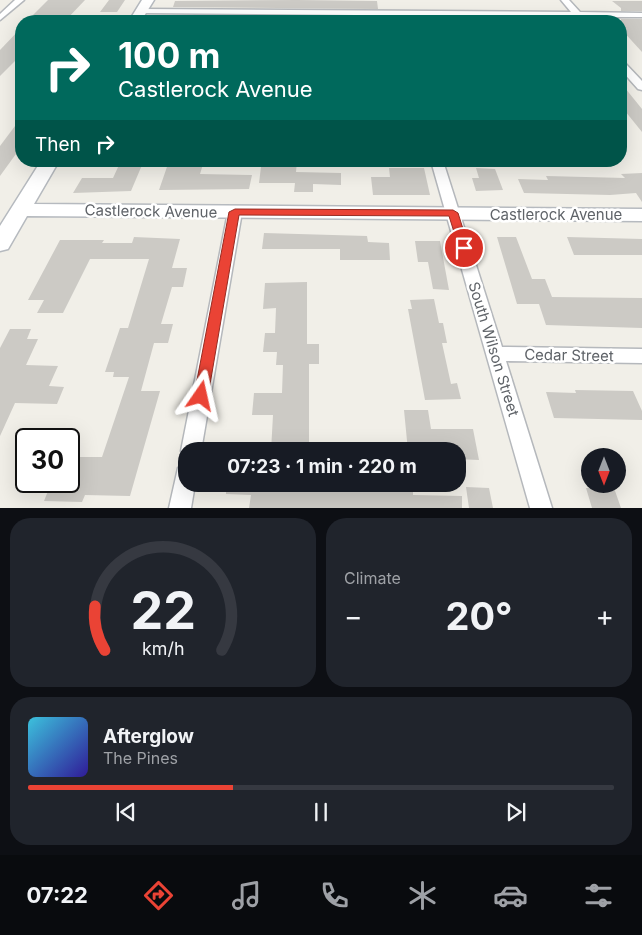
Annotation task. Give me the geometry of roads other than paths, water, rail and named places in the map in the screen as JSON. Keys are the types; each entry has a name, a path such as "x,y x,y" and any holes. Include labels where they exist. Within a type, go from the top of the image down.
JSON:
{"street":[{"path":"0,18 20,0"},
{"path":"565,0 578,15"},
{"path":"141,11 440,15"},
{"path":"627,16 642,15"},
{"path":"627,71 642,87"},
{"path":"0,244 46,167"},
{"name":"South Wilson Street","path":"439,167 541,508"},
{"name":"Castlerock Avenue","path":"21,210 642,215"},
{"path":"193,442 235,212"},
{"name":"Cedar Street","path":"495,354 642,356"},
{"path":"180,508 183,492"}]}
